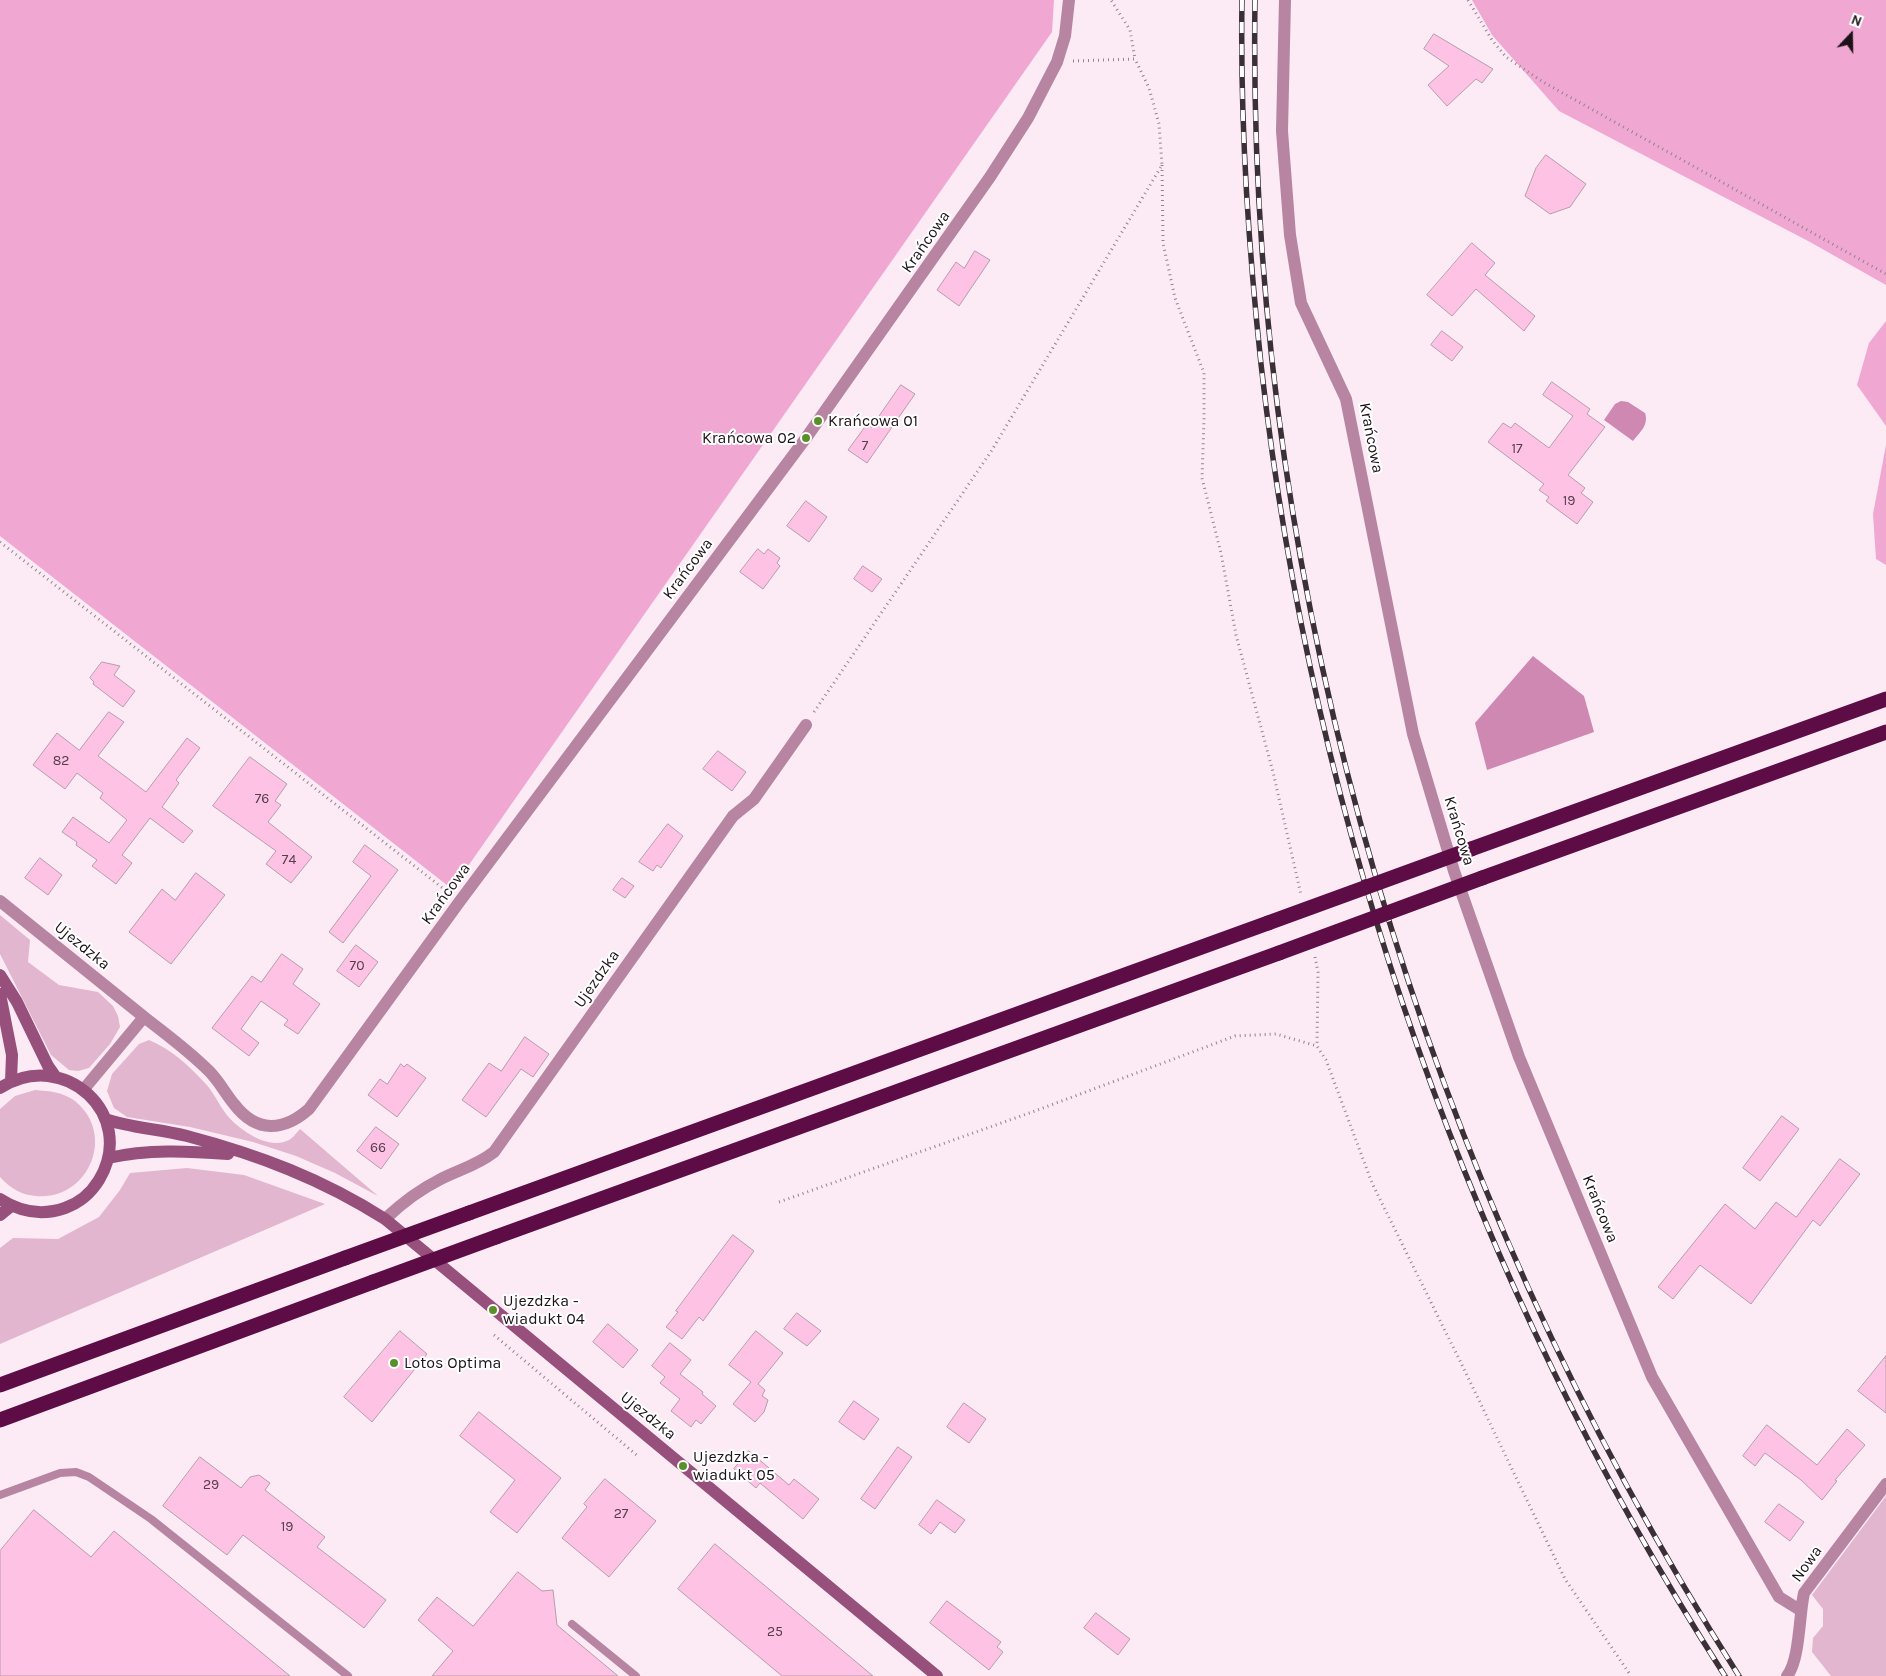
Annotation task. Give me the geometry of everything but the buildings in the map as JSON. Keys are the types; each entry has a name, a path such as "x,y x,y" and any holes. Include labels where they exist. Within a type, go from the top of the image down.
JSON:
{"highway":[{"path":"0,1384 1886,698"},
{"path":"0,1420 496,1237 1886,732"}],"main road":[{"path":"0,975 17,1002 48,1066 55,1076"},
{"path":"0,994 12,1055 11,1081"},
{"path":"0,1088 11,1081 33,1075 55,1076 68,1080 84,1089 95,1101 105,1119 109,1138 108,1158 103,1172 95,1186 84,1197 71,1206 57,1211 41,1213 26,1211 5,1203 0,1215"},
{"name":"Ujezdzka","path":"105,1119 186,1136 295,1171 332,1188 384,1219 937,1676"},
{"name":"Ujezdzka","path":"108,1158 146,1152 183,1151 252,1156"}],"street":[{"name":"Krańcowa","path":"282,1126 297,1120 310,1109 460,901 806,438 922,276 1023,125 1057,62 1065,36 1069,0"},
{"name":"Krańcowa","path":"1286,0 1282,131 1290,235 1301,303 1346,399 1413,734 1454,871 1519,1057 1652,1377 1780,1597 1800,1610"},
{"name":"Ujezdzka","path":"384,1219 410,1198 439,1180 481,1162 494,1152 733,816 754,799 806,725"},
{"name":"Ujezdzka","path":"0,901 190,1053 216,1078 235,1106 252,1121 268,1126 282,1126"},
{"path":"84,1089 144,1017"},
{"name":"Nowa","path":"1787,1676 1790,1672 1797,1647 1800,1610 1804,1593 1886,1484"}],"lane":[{"path":"0,1495 60,1473 76,1472 89,1477 151,1519 348,1676"},
{"path":"572,1624 636,1676"}],"path":[{"path":"1111,0 1130,30 1135,59 1149,88 1159,124 1162,164 1162,243 1175,298 1204,373 1202,478 1221,552 1236,634 1273,772 1301,896"},
{"path":"1468,0 1492,40 1506,57 1543,82 1886,274"},
{"path":"1057,62 1135,59"},
{"path":"806,725 992,450 1162,164"},
{"path":"0,542 460,901"},
{"path":"1314,953 1318,972 1318,1046 1326,1060 1372,1183 1565,1579 1630,1676"},
{"path":"779,1202 1036,1111 1235,1036 1276,1034 1318,1046"},
{"path":"494,1335 640,1457"}],"shaded area":[{"path":"0,0 1054,0 1052,32 452,889 0,536"},
{"path":"1472,0 1886,0 1886,285 1810,242 1559,111 1492,35"},
{"path":"1886,321 1886,426 1857,385 1869,343"},
{"path":"1621,401 1628,402 1645,413 1645,425 1633,441 1604,420 1615,404"},
{"path":"1886,445 1886,565 1876,559 1873,514"},
{"path":"1533,656 1584,696 1594,732 1487,770 1475,723"},
{"path":"0,915 30,940 28,962 59,985 98,992 113,1006 118,1016 120,1027 110,1044 89,1068 78,1071 69,1070 51,1055 0,954"},
{"path":"149,1040 172,1053 192,1070 210,1089 231,1120 246,1132 263,1141 281,1143 290,1139 300,1129 378,1196 335,1173 296,1156 253,1142 190,1127 127,1117 114,1108 107,1091 112,1074 139,1044"},
{"path":"35,1090 61,1094 75,1101 88,1115 94,1131 95,1147 91,1163 82,1177 70,1188 54,1195 36,1196 25,1194 12,1188 0,1177 0,1109 15,1096"},
{"path":"187,1168 244,1175 325,1204 0,1344 0,1248 13,1238 58,1239 99,1217 120,1190 130,1173"},
{"path":"1886,1496 1886,1676 1831,1676 1812,1652 1813,1638 1823,1626 1823,1609 1812,1595"}],"railway":[{"path":"1242,0 1242,91 1252,273 1261,364 1285,538 1320,710 1364,880 1418,1047 1481,1211 1553,1370 1635,1526 1725,1676"},
{"path":"1255,0 1260,221 1282,441 1321,659 1375,873 1444,1083 1528,1288 1627,1486 1739,1676"}],"place":[{"name":"Krańcowa 01","path":"818,421"},
{"name":"Krańcowa 02","path":"806,438"},
{"name":"Ujezdzka - wiadukt 04","path":"493,1310"},
{"name":"Lotos Optima","path":"394,1363"},
{"name":"Ujezdzka - wiadukt 05","path":"683,1466"}]}
